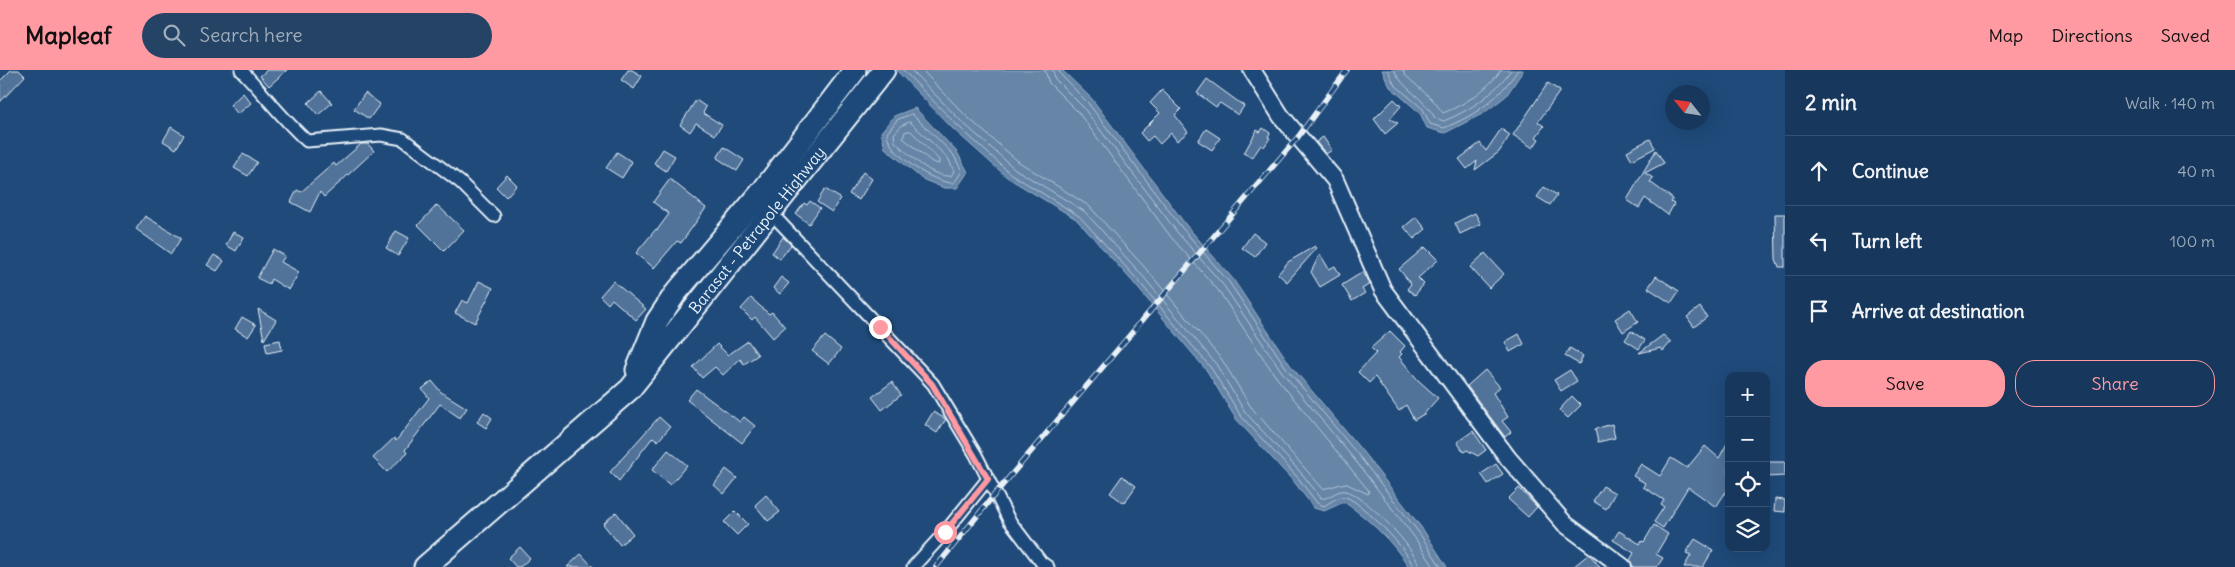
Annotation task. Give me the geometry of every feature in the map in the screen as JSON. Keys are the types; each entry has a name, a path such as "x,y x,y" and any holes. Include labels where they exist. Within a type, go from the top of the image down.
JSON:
{"highway":[{"name":"Barasat - Petrapole Highway","path":"630,389 657,321 675,294 764,189 855,70"},
{"name":"Barasat - Petrapole Highway","path":"425,567 630,389 884,70"}],"main road":[{"path":"1252,70 1281,116 1335,180 1383,290 1502,450 1565,524 1623,567"}],"street":[{"path":"241,70 266,95 284,121 307,140 381,135 403,139 460,182 494,216"},
{"path":"771,213 932,384 988,479 1009,520 1041,562 1048,567"},
{"path":"913,567 988,479"}],"water":[{"path":"896,70 1062,70 1092,99 1186,225 1233,279 1291,366 1363,452 1424,531 1447,567 1409,567 1380,531 1344,502 1324,511 1314,508 1295,483 1236,419 1207,371 1132,281 1076,219 1008,178 953,129"},
{"path":"1382,70 1523,71 1506,96 1484,113 1445,133 1427,128 1420,113 1390,87"},
{"path":"915,108 957,152 968,172 957,188 944,188 922,179 885,148 881,132 894,116"}],"building":[{"path":"11,70 19,70 25,76 0,102 0,81"},
{"path":"267,70 287,70 269,86 260,76"},
{"path":"628,70 632,70 642,76 634,89 621,80"},
{"path":"1207,79 1244,106 1238,115 1220,103 1216,107 1197,93"},
{"path":"1548,83 1560,91 1538,122 1544,126 1536,137 1539,139 1533,148 1513,135"},
{"path":"1162,90 1181,109 1175,115 1188,132 1177,141 1171,133 1160,144 1153,136 1147,141 1140,133 1160,113 1150,103"},
{"path":"321,91 332,103 318,115 308,103"},
{"path":"243,93 251,103 238,114 230,105"},
{"path":"365,93 380,104 369,119 354,109"},
{"path":"1394,99 1401,106 1390,119 1398,123 1385,134 1374,119"},
{"path":"696,100 706,107 703,113 722,125 715,135 696,123 690,132 680,125"},
{"path":"171,127 184,135 176,149 163,141"},
{"path":"1263,128 1270,133 1268,137 1270,138 1264,147 1261,145 1252,158 1244,153 1257,130 1260,132"},
{"path":"1206,129 1220,138 1212,150 1198,141"},
{"path":"1501,129 1510,135 1499,152 1475,170 1477,161 1467,169 1459,159 1480,143 1486,151"},
{"path":"1323,137 1332,150 1326,154 1316,142"},
{"path":"1650,139 1655,148 1632,160 1627,151"},
{"path":"361,144 368,144 374,151 324,197 320,192 310,212 291,202 297,190 301,192 334,163 336,166"},
{"path":"724,147 744,160 737,171 717,158"},
{"path":"663,149 675,156 666,171 654,163"},
{"path":"1656,150 1664,163 1645,173 1653,178 1650,182 1673,199 1671,202 1674,204 1668,215 1645,198 1639,208 1627,200"},
{"path":"617,152 632,162 622,178 606,168"},
{"path":"243,154 257,162 248,176 234,168"},
{"path":"863,172 872,179 859,200 849,194"},
{"path":"507,175 517,185 506,197 496,187"},
{"path":"670,179 706,208 681,243 677,241 654,268 636,253 669,214 653,202"},
{"path":"1544,187 1557,195 1550,205 1537,197"},
{"path":"825,189 840,198 832,212 817,202"},
{"path":"810,201 820,208 809,224 796,214 804,203 807,205"},
{"path":"437,205 464,230 444,251 418,225"},
{"path":"1475,213 1481,224 1460,234 1455,223"},
{"path":"1775,214 1785,214 1785,267 1779,267 1776,259"},
{"path":"145,216 181,238 171,254 136,229"},
{"path":"1416,217 1426,229 1414,239 1404,227"},
{"path":"396,231 409,238 398,256 386,248"},
{"path":"233,232 244,237 236,251 226,245"},
{"path":"1253,233 1265,242 1255,257 1242,248"},
{"path":"783,237 791,245 780,259 772,253"},
{"path":"1315,246 1317,248 1287,282 1278,274 1288,262"},
{"path":"1425,247 1438,260 1418,278 1424,284 1415,295 1407,289 1411,284 1399,269"},
{"path":"273,249 285,256 281,262 299,272 289,290 271,279 269,284 257,278"},
{"path":"1485,253 1504,274 1489,288 1470,267"},
{"path":"1320,254 1329,269 1335,266 1340,275 1320,287 1311,272"},
{"path":"214,255 224,261 217,271 207,265"},
{"path":"1363,272 1370,284 1362,289 1365,293 1352,301 1342,285"},
{"path":"1656,276 1679,291 1671,303 1648,288"},
{"path":"781,277 789,283 780,294 773,288"},
{"path":"479,281 493,288 475,323 455,313 462,300 468,303"},
{"path":"613,281 646,309 636,320 612,299 608,304 600,296"},
{"path":"751,298 769,314 772,312 785,327 773,338 755,317 752,320 741,309"},
{"path":"1700,307 1707,317 1694,327 1687,317"},
{"path":"258,309 276,320 264,340"},
{"path":"1630,309 1638,322 1623,332 1615,319"},
{"path":"242,317 256,325 248,337 235,329"},
{"path":"1390,331 1405,346 1400,352 1402,354 1399,357 1418,380 1438,398 1424,414 1414,420 1406,405 1399,411 1375,377 1369,383 1358,372 1376,353 1371,348"},
{"path":"1631,331 1645,340 1639,349 1625,340"},
{"path":"1519,334 1524,344 1510,352 1505,342"},
{"path":"1663,335 1671,342 1663,351 1661,348 1639,353"},
{"path":"825,336 841,349 829,364 812,351"},
{"path":"280,340 282,350 267,353 265,343"},
{"path":"748,341 758,355 744,364 740,359 723,375 715,367 702,378 693,367 717,344 728,355"},
{"path":"1570,348 1583,356 1579,364 1565,356"},
{"path":"1485,370 1500,387 1493,393 1508,417 1502,421 1511,432 1505,437 1467,386"},
{"path":"1570,370 1577,381 1561,391 1554,380"},
{"path":"432,381 441,392 467,408 460,418 440,404 405,450 407,453 387,472 373,458 394,438 396,441 429,398 422,389"},
{"path":"892,382 901,395 882,410 872,397"},
{"path":"696,389 740,422 744,417 755,426 742,443 687,400"},
{"path":"1572,396 1581,405 1568,418 1559,410"},
{"path":"484,412 492,418 486,428 477,422"},
{"path":"933,412 946,419 937,433 925,425"},
{"path":"659,417 670,427 658,441 653,437 619,481 610,472"},
{"path":"1612,424 1615,438 1598,442 1595,429"},
{"path":"1473,431 1486,450 1478,456 1467,450 1464,452 1457,442"},
{"path":"1705,446 1719,458 1725,447 1725,493 1716,507 1688,487 1663,528 1654,522 1664,507 1661,505 1664,500 1643,487 1645,483 1633,476 1641,464 1660,476 1671,458 1687,468"},
{"path":"668,450 687,465 670,485 652,470"},
{"path":"1770,462 1785,462 1785,476 1770,477"},
{"path":"1496,464 1503,474 1488,484 1481,474"},
{"path":"726,469 737,478 724,494 714,485"},
{"path":"1122,476 1136,486 1124,503 1110,493"},
{"path":"1603,486 1615,493 1606,509 1593,501"},
{"path":"1519,488 1537,507 1528,517 1508,499"},
{"path":"766,495 780,512 768,521 755,505"},
{"path":"1775,499 1785,500 1785,512 1774,511"},
{"path":"735,511 748,524 737,535 724,522"},
{"path":"616,512 633,534 620,545 603,524"},
{"path":"1654,525 1668,534 1656,554 1663,558 1657,567 1633,567 1630,560 1634,553 1613,540 1619,531 1640,544 1642,541 1644,542"},
{"path":"1695,539 1713,550 1703,567 1684,567 1691,555 1686,553"},
{"path":"520,547 530,558 520,567 516,567 508,558"},
{"path":"581,554 593,567 567,567"},
{"path":"1589,554 1600,567 1573,567"}],"railway":[{"path":"936,567 995,494 1298,137 1347,70"}],"route":[{"path":"880,327 932,384 988,479 945,532"}]}
